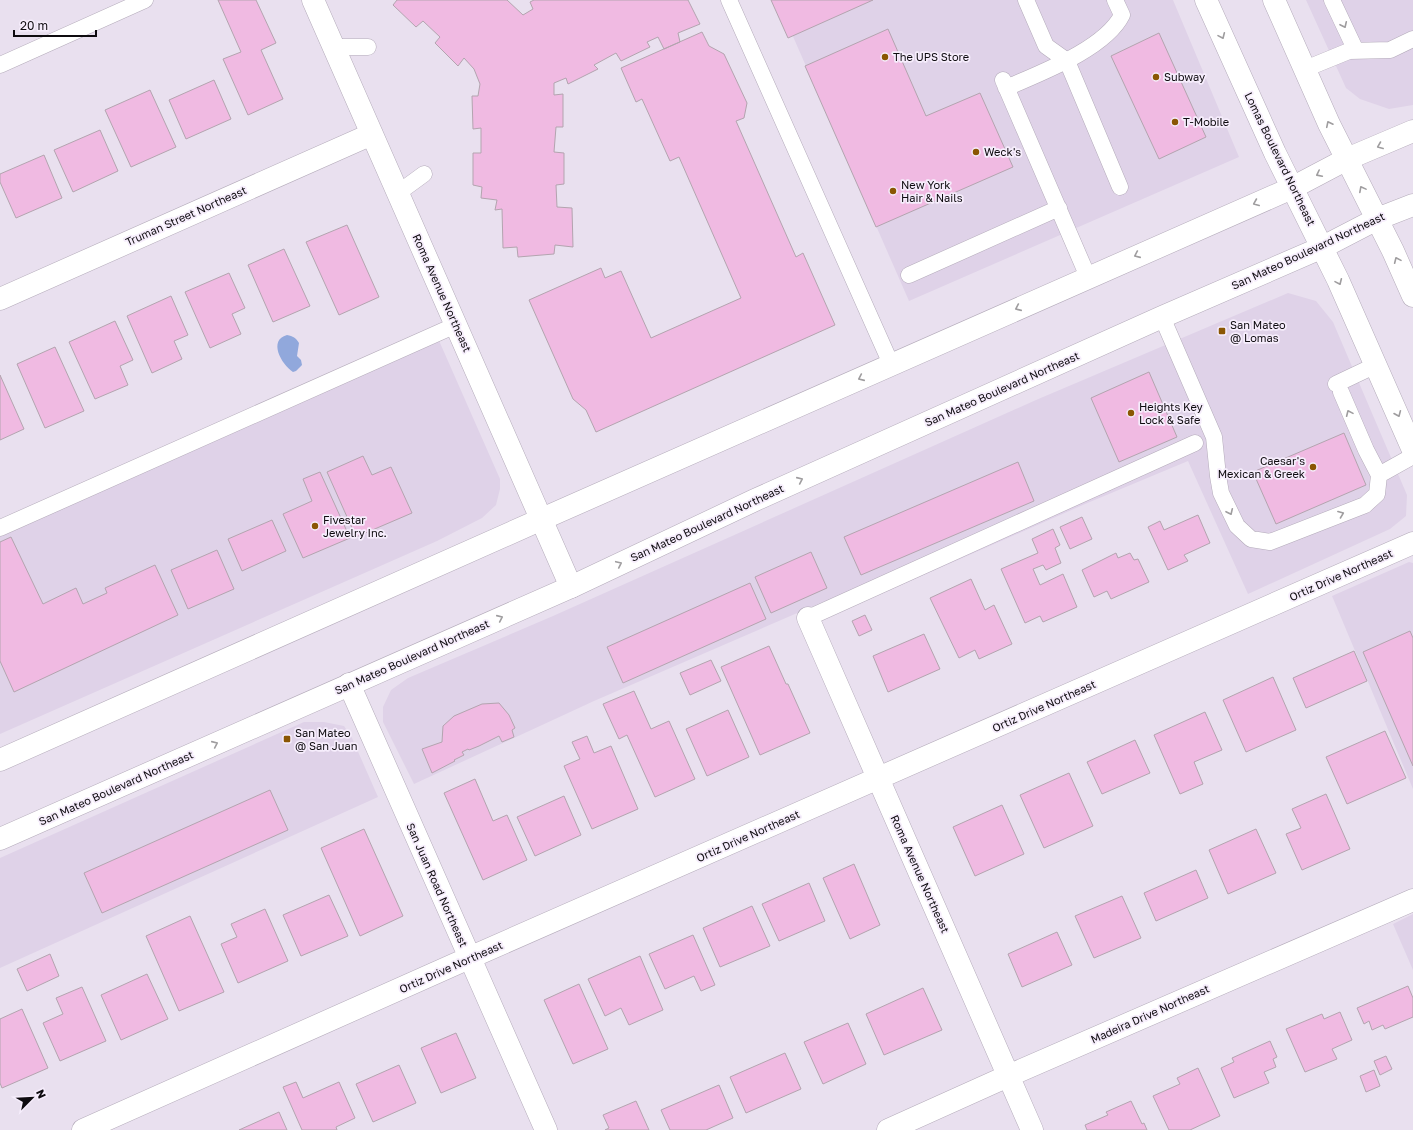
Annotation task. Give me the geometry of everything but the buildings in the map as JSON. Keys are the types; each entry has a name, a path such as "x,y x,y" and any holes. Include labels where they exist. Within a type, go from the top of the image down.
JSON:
{"street":[{"name":"Roma Avenue Northeast","path":"313,0 571,586"},
{"name":"Lomas Boulevard Northeast","path":"1206,0 1292,188 1323,247 1413,450"},
{"path":"1274,0 1329,124 1378,219 1413,296"},
{"path":"1,756 1292,188 1347,159 1413,131"},
{"name":"Truman Street Northeast","path":"0,299 372,134"},
{"name":"San Mateo Boulevard Northeast","path":"0,839 571,586 755,500 1162,317 1323,247 1378,219 1413,205"},
{"name":"Ortiz Drive Northeast","path":"83,1130 1413,543"},
{"name":"Roma Avenue Northeast","path":"808,618 1032,1130"},
{"name":"San Juan Road Northeast","path":"349,684 546,1130"},
{"name":"Madeira Drive Northeast","path":"888,1130 1008,1076 1413,900"}],"lane":[{"path":"0,65 145,0"},
{"path":"729,0 891,364"},
{"path":"1026,0 1046,46 1067,61 1120,187"},
{"path":"1088,277 1004,84 1067,61 1101,39 1117,24 1122,15 1115,0"},
{"path":"1332,0 1356,51"},
{"path":"1305,70 1349,51 1390,50 1413,39"},
{"path":"334,48 368,47"},
{"path":"398,193 424,174"},
{"path":"909,275 1059,208"},
{"path":"1162,317 1214,437 1221,493 1237,526 1251,539 1270,542 1365,505 1377,494 1379,475 1338,388 1376,365"},
{"path":"0,528 456,325"},
{"path":"808,618 1195,442"},
{"path":"1379,475 1413,456"}],"shaded area":[{"path":"777,0 1173,0 1239,157 909,301"},
{"path":"1306,0 1413,0 1413,105 1389,109 1360,99 1346,88"},
{"path":"1288,293 1316,301 1333,322 1407,495 1406,516 1390,529 1248,594 1188,461 1085,504 833,615 825,601 594,701 414,784 383,722 383,707 391,690 408,678 553,616 1036,400"},
{"path":"433,327 500,479 500,489 496,505 482,518 437,541 0,734 0,521"},
{"path":"1409,562 1413,563 1413,789 1332,596"},
{"path":"304,722 324,722 344,726 352,738 378,797 0,968 0,858"},
{"path":"1413,914 1413,970 1393,924"}],"water":[{"path":"287,335 297,340 299,343 297,356 301,360 302,365 293,372 284,364 277,347 281,338"}],"place":[{"name":"The UPS Store","path":"885,57"},
{"name":"Subway","path":"1156,77"},
{"name":"T-Mobile","path":"1175,122"},
{"name":"Weck's","path":"976,152"},
{"name":"New York Hair & Nails","path":"893,191"},
{"name":"San Mateo @ Lomas","path":"1222,331"},
{"name":"Heights Key Lock & Safe","path":"1131,413"},
{"name":"Caesar's Mexican & Greek","path":"1313,467"},
{"name":"Fivestar Jewelry Inc.","path":"315,526"},
{"name":"San Mateo @ San Juan","path":"287,739"}]}
